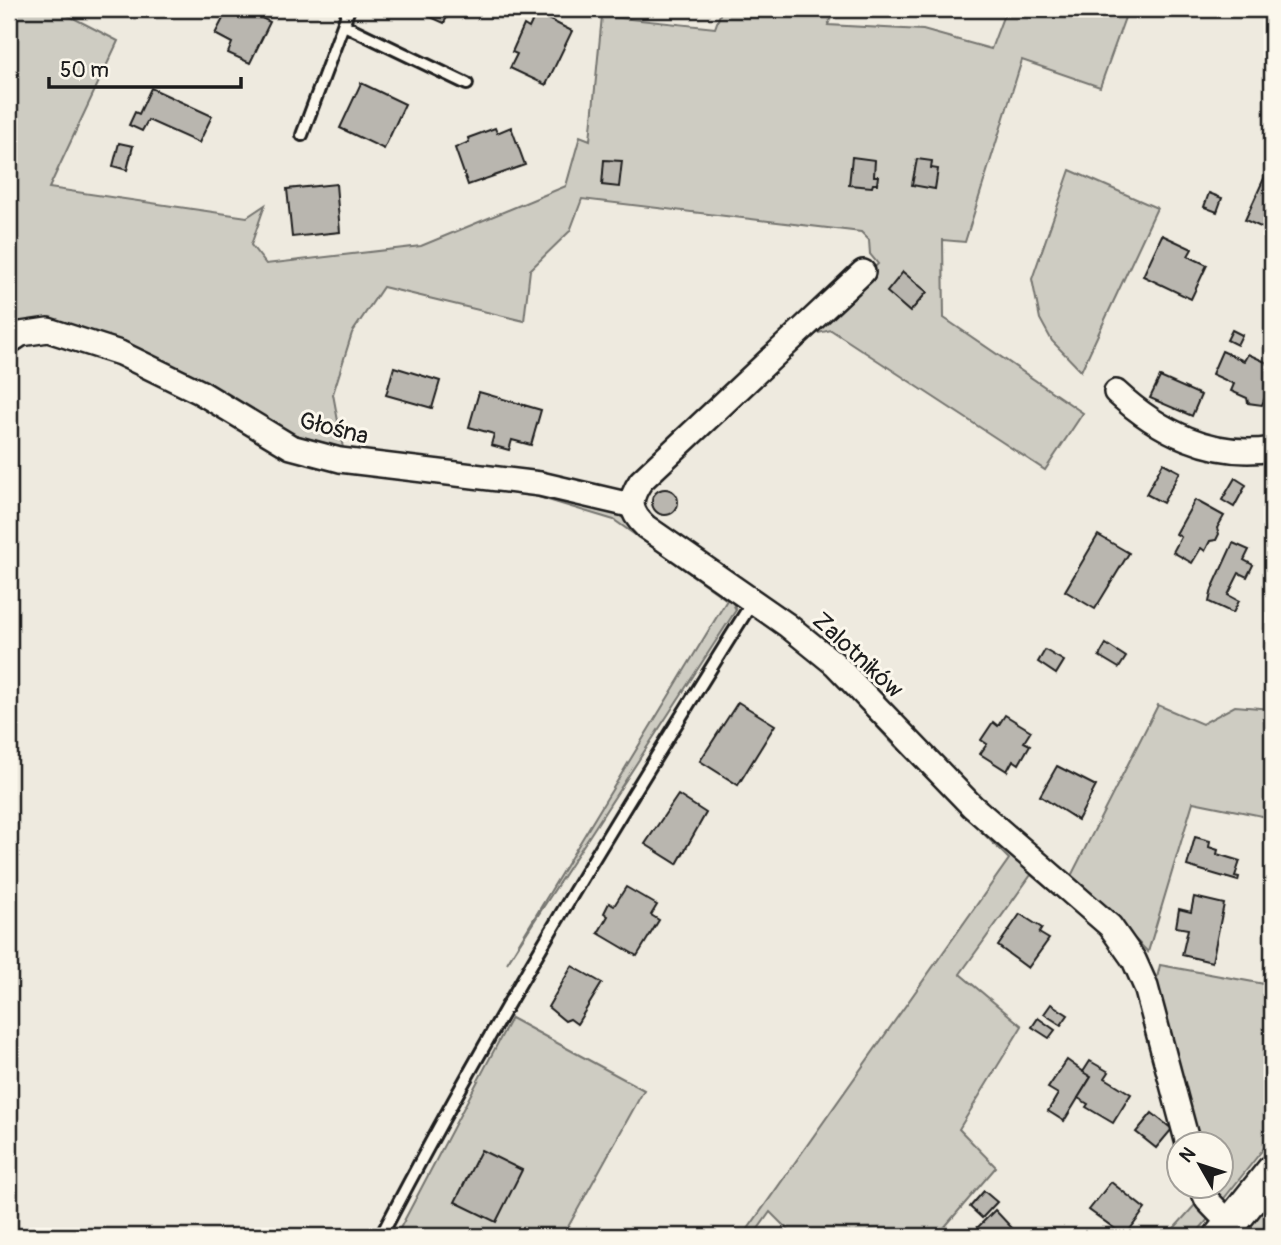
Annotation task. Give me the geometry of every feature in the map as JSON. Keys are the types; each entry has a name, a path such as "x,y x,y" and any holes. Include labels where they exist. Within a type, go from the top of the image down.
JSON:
{"street":[{"path":"630,505 632,494 641,481 863,272"},
{"name":"Głośna","path":"9,342 21,334 48,330 120,354 200,392 291,447 340,460 540,484 630,505"},
{"path":"1116,392 1131,406 1179,436 1235,451 1272,449"},
{"name":"Zalotników","path":"630,505 635,517 646,527 753,601 835,664 972,806 1110,926 1123,942 1146,987 1184,1130"},
{"path":"1207,1200 1226,1230 1272,1172"}],"lane":[{"path":"302,135 349,9"},
{"path":"344,25 467,84"},
{"path":"381,1236 520,981 601,844 753,601"}],"shaded area":[{"path":"9,9 56,9 118,41 49,188 247,217 265,205 251,245 266,264 421,246 566,186 580,136 590,140 602,16 715,28 722,9 834,9 828,25 923,30 991,49 1006,9 1128,9 1100,87 1022,60 965,242 943,240 944,318 1083,413 1045,470 831,330 810,335 811,328 878,264 870,254 869,240 861,232 582,199 570,231 530,270 524,321 383,287 352,333 333,394 343,448 295,435 204,384 120,345 9,334"},
{"path":"1070,170 1157,208 1081,371 1052,341 1040,319 1032,279"},
{"path":"515,490 593,503 620,516 729,594 736,610 507,963 727,600 614,520"},
{"path":"767,626 781,632 809,652 1081,909 1079,915 1031,875 960,974 1022,1026 959,1129 996,1167 937,1236 794,1236 770,1212 753,1236 743,1236 1009,859 892,743 829,674"},
{"path":"1158,705 1202,724 1235,706 1272,709 1272,818 1193,802 1148,952 1071,876"},
{"path":"1160,965 1270,985 1272,970 1272,1138 1236,1183 1236,1130 1194,1130 1155,987"},
{"path":"511,1018 644,1090 563,1236 396,1236"},
{"path":"1272,1194 1272,1236 1240,1236"},
{"path":"1194,1200 1198,1200 1209,1218 1194,1236 1167,1236 1195,1205"}],"building":[{"path":"228,9 243,9 270,22 250,63 228,53 232,43 215,34"},
{"path":"413,9 451,9 444,23"},
{"path":"536,13 572,31 546,85 510,68 517,54 512,52 524,25 529,28"},
{"path":"361,83 405,104 384,149 340,128"},
{"path":"151,88 212,116 199,143 148,120 142,131 129,125 135,112 139,114"},
{"path":"511,127 525,165 468,185 455,148 469,142 468,138 495,128 497,133"},
{"path":"119,143 133,146 127,170 113,166"},
{"path":"852,157 875,160 874,176 878,176 877,184 872,187 849,185"},
{"path":"917,159 932,161 931,168 938,169 935,189 912,185"},
{"path":"604,160 622,161 619,187 602,185"},
{"path":"1266,174 1272,176 1272,232 1245,220"},
{"path":"336,184 340,232 292,237 287,189"},
{"path":"1209,193 1222,198 1217,212 1204,207"},
{"path":"1162,235 1192,249 1188,256 1207,265 1191,299 1143,276"},
{"path":"903,272 927,292 910,312 887,292"},
{"path":"1232,330 1242,335 1237,345 1227,340"},
{"path":"1222,351 1244,361 1248,354 1272,365 1272,381 1262,405 1248,403 1247,398 1231,391 1234,384 1212,374"},
{"path":"394,367 440,381 432,408 386,395"},
{"path":"1160,377 1201,395 1192,416 1150,398"},
{"path":"479,392 541,410 531,445 512,440 509,450 491,445 494,434 469,427"},
{"path":"1163,463 1180,472 1163,503 1146,494"},
{"path":"1235,478 1246,485 1234,507 1222,500"},
{"path":"665,489 674,493 678,502 674,511 665,515 656,511 652,502 656,493"},
{"path":"1195,500 1224,516 1217,528 1219,534 1216,540 1210,541 1205,551 1201,548 1192,563 1173,552 1181,537 1176,534"},
{"path":"1098,535 1129,553 1095,609 1065,591"},
{"path":"1233,543 1249,550 1244,560 1253,565 1247,577 1239,573 1228,595 1239,601 1233,613 1209,602 1212,589"},
{"path":"1106,644 1126,657 1119,668 1099,656"},
{"path":"1045,650 1064,661 1056,674 1038,662"},
{"path":"738,702 775,725 738,785 700,761"},
{"path":"1005,715 1031,731 1024,742 1030,745 1019,764 1013,760 1007,771 980,754 987,744 981,740 993,722 998,726"},
{"path":"1057,766 1096,786 1078,820 1040,796"},
{"path":"678,795 706,813 677,864 645,844"},
{"path":"1195,837 1210,841 1209,847 1218,850 1217,854 1240,861 1235,876 1239,877 1238,881 1187,866"},
{"path":"626,887 657,905 651,915 659,920 637,956 598,933 608,916 604,913 609,903 614,906"},
{"path":"1194,897 1224,904 1212,962 1182,955 1188,929 1176,927 1179,909 1191,912"},
{"path":"1020,914 1042,928 1039,933 1049,939 1028,968 998,946"},
{"path":"572,966 602,983 577,1024 570,1019 565,1021 548,1007"},
{"path":"1051,1004 1068,1015 1061,1025 1044,1014"},
{"path":"1038,1018 1055,1030 1049,1038 1032,1027"},
{"path":"1067,1060 1091,1077 1064,1121 1048,1111 1058,1094 1048,1088"},
{"path":"1090,1061 1109,1072 1105,1078 1131,1094 1113,1123 1086,1107 1088,1104 1078,1098 1091,1077 1083,1072"},
{"path":"1152,1113 1172,1129 1166,1130 1166,1136 1156,1148 1136,1132"},
{"path":"481,1150 522,1170 496,1222 455,1202"},
{"path":"1111,1182 1145,1209 1125,1236 1089,1210"},
{"path":"984,1191 997,1202 982,1218 970,1207"},
{"path":"995,1210 1012,1228 1004,1236 997,1233 994,1236 969,1236"}]}
